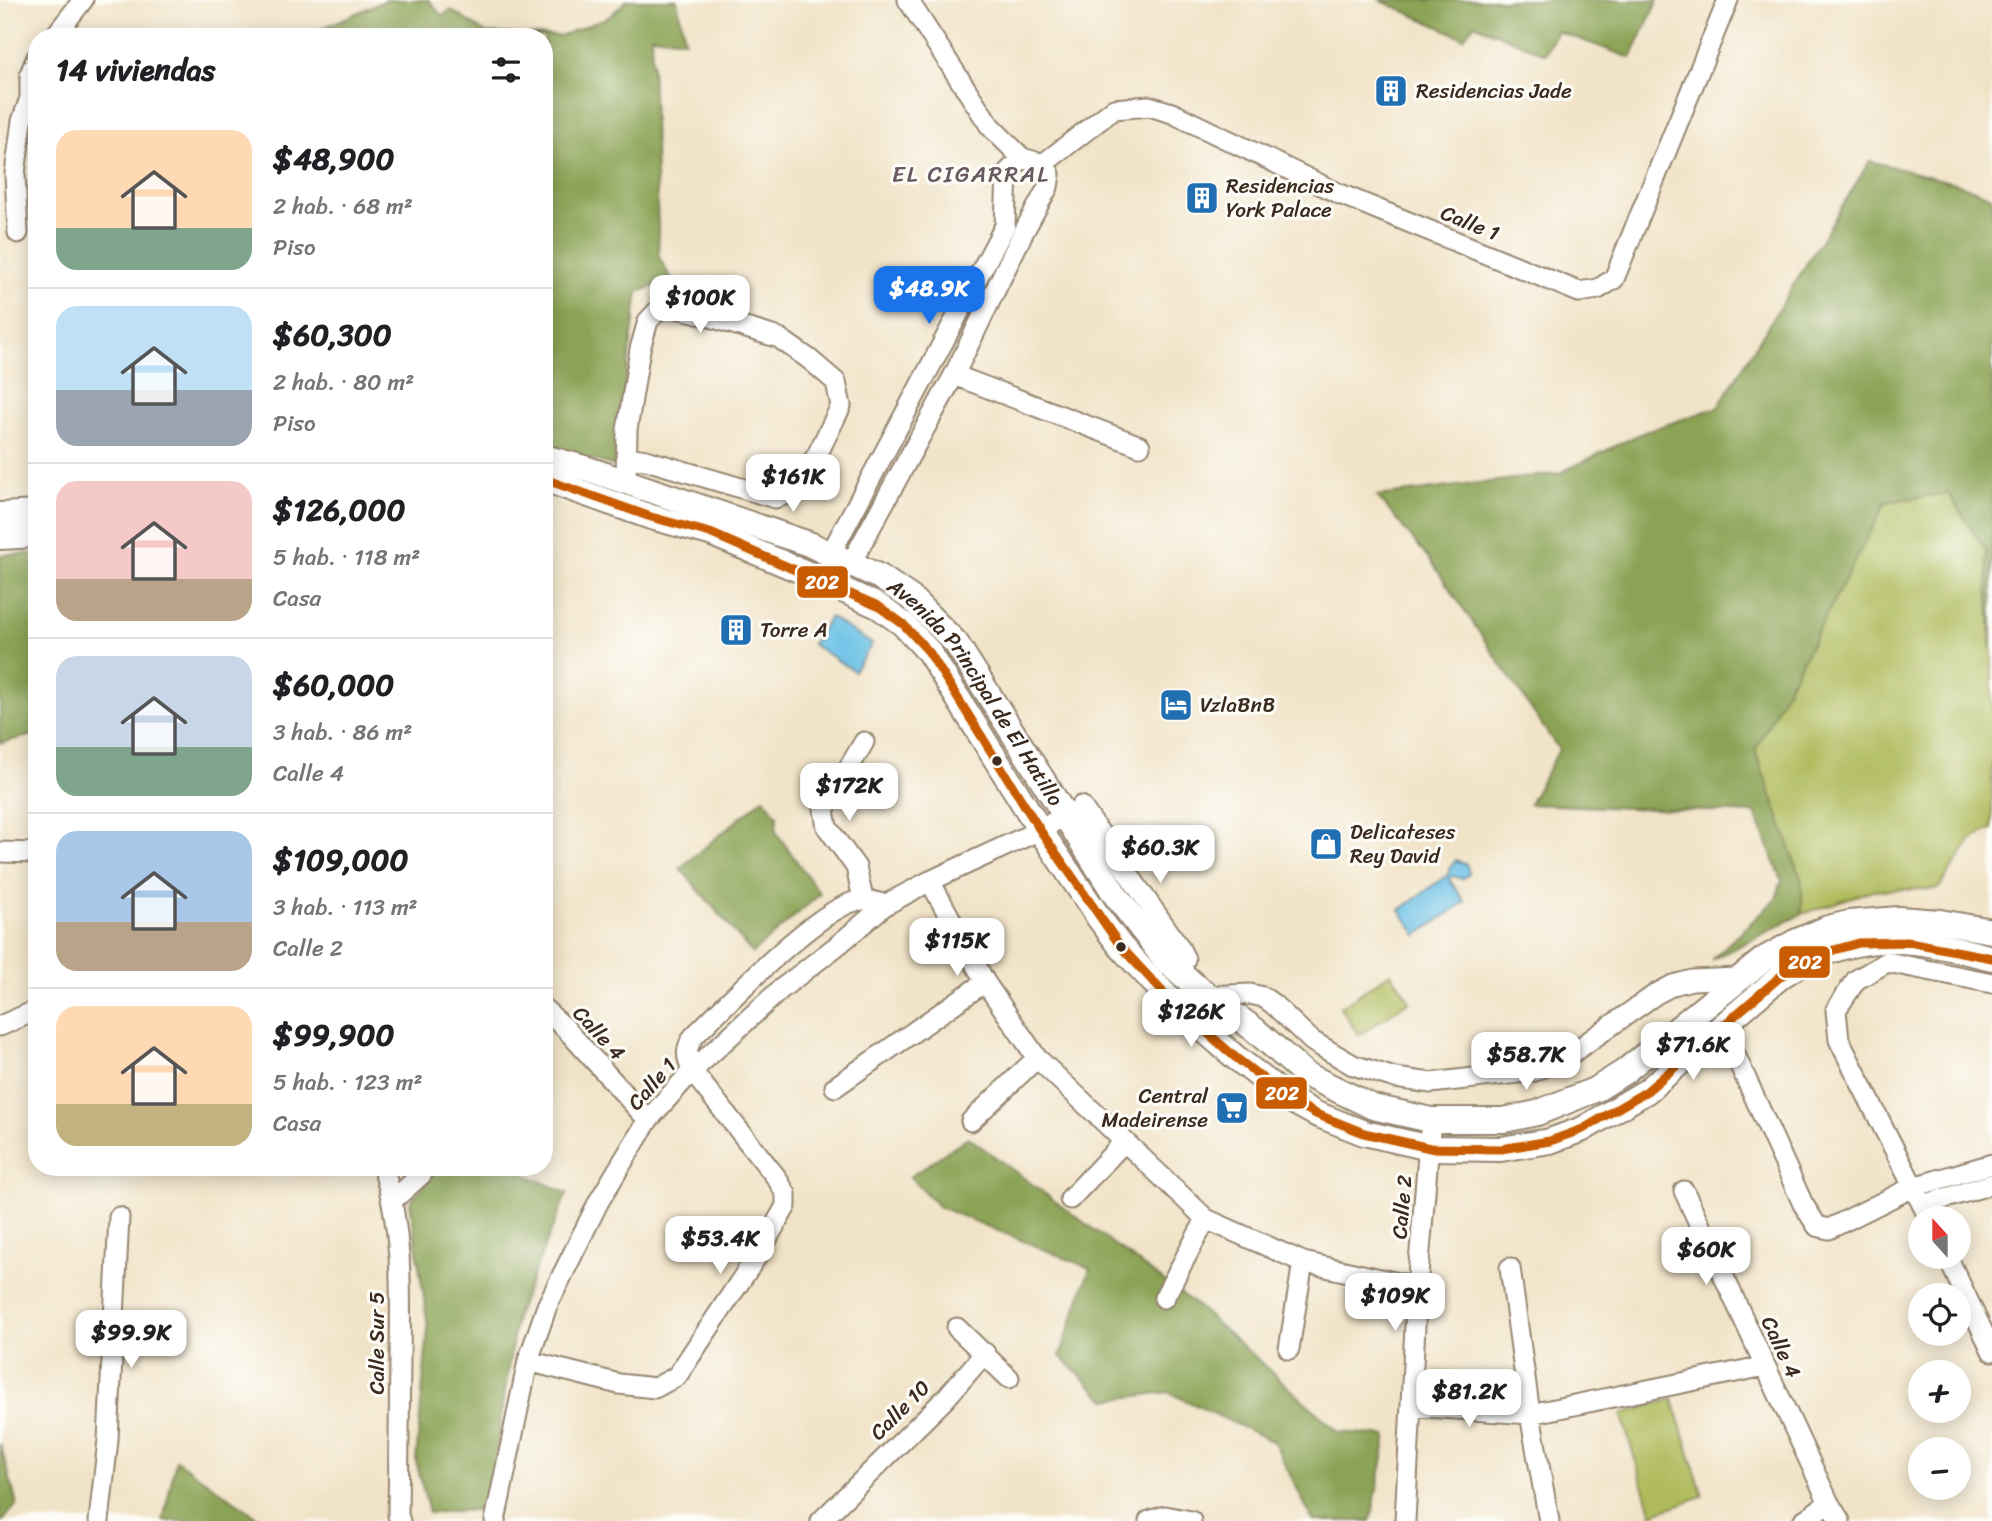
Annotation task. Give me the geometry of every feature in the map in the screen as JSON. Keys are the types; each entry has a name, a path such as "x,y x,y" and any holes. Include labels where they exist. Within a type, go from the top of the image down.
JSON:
{"main road":[{"name":"Avenida Principal de El Hatillo","path":"553,460 626,482 841,558 880,577 911,598 956,643 1073,811 1142,932 1164,958 1305,1073 1373,1107 1431,1121 1504,1121 1537,1113 1597,1089 1624,1072 1737,978 1764,959 1828,928 1849,923 1899,919 1941,922 1992,931"},
{"name":"Avenida Principal de El Hatillo","path":"553,482 651,517 710,533 877,606 902,624 929,652 1040,830 1121,947 1173,1003 1235,1057 1292,1101 1316,1114 1364,1133 1430,1148 1525,1147 1583,1129 1647,1091 1781,976 1803,961 1834,948 1861,941 1888,940 1944,945 1992,958"},
{"path":"0,515 28,513"},
{"path":"0,537 28,535"}],"street":[{"path":"61,28 83,0"},
{"path":"829,584 1014,229 1048,187 1050,174 1043,163 1023,158 990,126 908,0"},
{"name":"Calle 1","path":"1043,163 1114,109 1149,106 1172,113 1340,194 1566,287 1579,292 1598,289 1614,279 1728,0"},
{"path":"18,233 15,174 22,121 28,104"},
{"path":"841,558 954,375 1014,229 1007,173 1023,158"},
{"path":"626,482 627,430 640,349 648,321 663,305 779,338 836,382 841,406 817,455 790,494 775,498 646,460 627,457"},
{"path":"954,375 1140,446"},
{"path":"863,900 856,867 827,827 824,810 864,742"},
{"name":"Calle 1","path":"495,1521 528,1361 547,1306 599,1201 648,1120 692,1071 780,989 885,905 1040,830 1073,811"},
{"path":"0,852 28,853"},
{"path":"930,881 985,982 1037,1058 1123,1143 1206,1219 1303,1262 1417,1287"},
{"path":"528,1361 619,1384 655,1388 677,1376 760,1253 786,1206 786,1194 776,1177 692,1071 686,1057 688,1046 694,1036 795,940 830,914 863,900 885,905"},
{"path":"1923,1206 1839,1040 1836,1010 1856,980 1887,962 1992,983"},
{"path":"1208,996 1250,994 1263,997 1312,1041 1353,1065 1395,1078 1431,1083 1535,1071 1565,1058 1673,985 1692,980 1737,978"},
{"path":"835,1087 985,982"},
{"path":"0,1026 28,1014"},
{"name":"Calle 4","path":"553,1017 648,1120"},
{"path":"1722,1026 1803,1204 1817,1226 1829,1229 1913,1187 1992,1164"},
{"path":"971,1121 1037,1058"},
{"name":"Calle 2","path":"1405,1521 1417,1287 1431,1121"},
{"path":"1070,1199 1123,1143"},
{"name":"Calle Sur 5","path":"385,1176 399,1249 400,1521"},
{"path":"392,1201 420,1176"},
{"path":"1939,1206 1992,1185"},
{"name":"Calle 4","path":"1684,1191 1829,1503 1840,1521"},
{"path":"99,1521 108,1440 119,1217"},
{"path":"1164,1298 1206,1219"},
{"path":"1289,1349 1303,1262"},
{"path":"1510,1268 1530,1414 1549,1521"},
{"path":"1953,1269 1992,1351"},
{"path":"957,1328 1009,1378"},
{"name":"Calle 10","path":"821,1521 945,1399 985,1353"},
{"path":"1411,1406 1530,1414 1765,1366"},
{"path":"1803,1521 1829,1503"},
{"path":"1149,1521 1165,1516 1191,1521"}],"green space":[{"path":"386,0 429,0 442,16 451,10 478,28 323,28"},
{"path":"627,0 677,0 685,40 651,36 659,257 672,280 638,292 614,466 553,448 553,36 560,36 609,17"},
{"path":"1379,0 1658,0 1631,58 1557,31 1545,54 1474,24 1464,38"},
{"path":"1870,161 1962,185 1992,197 1992,653 1986,550 1948,493 1886,502 1755,750 1802,882 1802,914 1711,960 1776,899 1782,880 1755,813 1529,804 1559,750 1431,561 1377,496 1560,473 1642,433 1718,407"},
{"path":"1948,493 1986,550 1992,653 1992,829 1972,839 1938,889 1873,890 1802,914 1802,882 1755,750 1886,502"},
{"path":"28,553 28,736 0,743 0,555"},
{"path":"764,798 777,815 776,832 820,894 752,953 680,868"},
{"path":"1391,973 1410,1001 1359,1035 1340,1007"},
{"path":"968,1137 1196,1305 1339,1432 1387,1436 1371,1521 1313,1521 1274,1442 1168,1392 1106,1400 1060,1356 1090,1268 939,1207 910,1177"},
{"path":"432,1176 528,1176 567,1193 516,1316 488,1509 429,1513 416,1461 428,1327 410,1202"},
{"path":"1673,1399 1703,1496 1652,1514 1621,1414"},
{"path":"0,1443 17,1504 3,1521 0,1521"},
{"path":"176,1460 263,1521 163,1521"}],"water":[{"path":"830,617 872,644 854,671 812,644"},
{"path":"1456,860 1467,865 1469,874 1462,879 1453,876 1449,879 1465,902 1417,935 1400,910 1450,873 1450,867"}],"transit line":[{"name":"202","path":"553,482 651,517 710,533 878,606 903,624 929,652 1040,830 1121,947 1173,1003 1235,1057 1292,1101 1316,1114 1364,1133 1430,1148 1501,1149 1550,1141 1583,1129 1647,1091 1781,976 1808,960 1859,943 1909,942 1992,958"}],"place":[{"name":"Residencias Jade","path":"1391,91"},
{"name":"Residencias York Palace","path":"1202,198"},
{"name":"Torre A","path":"736,630"},
{"name":"VzlaBnB","path":"1176,705"},
{"name":"Delicateses Rey David","path":"1326,844"},
{"name":"Central Madeirense","path":"1232,1108"}],"district":[{"name":"EL CIGARRAL","path":"971,174"}]}
